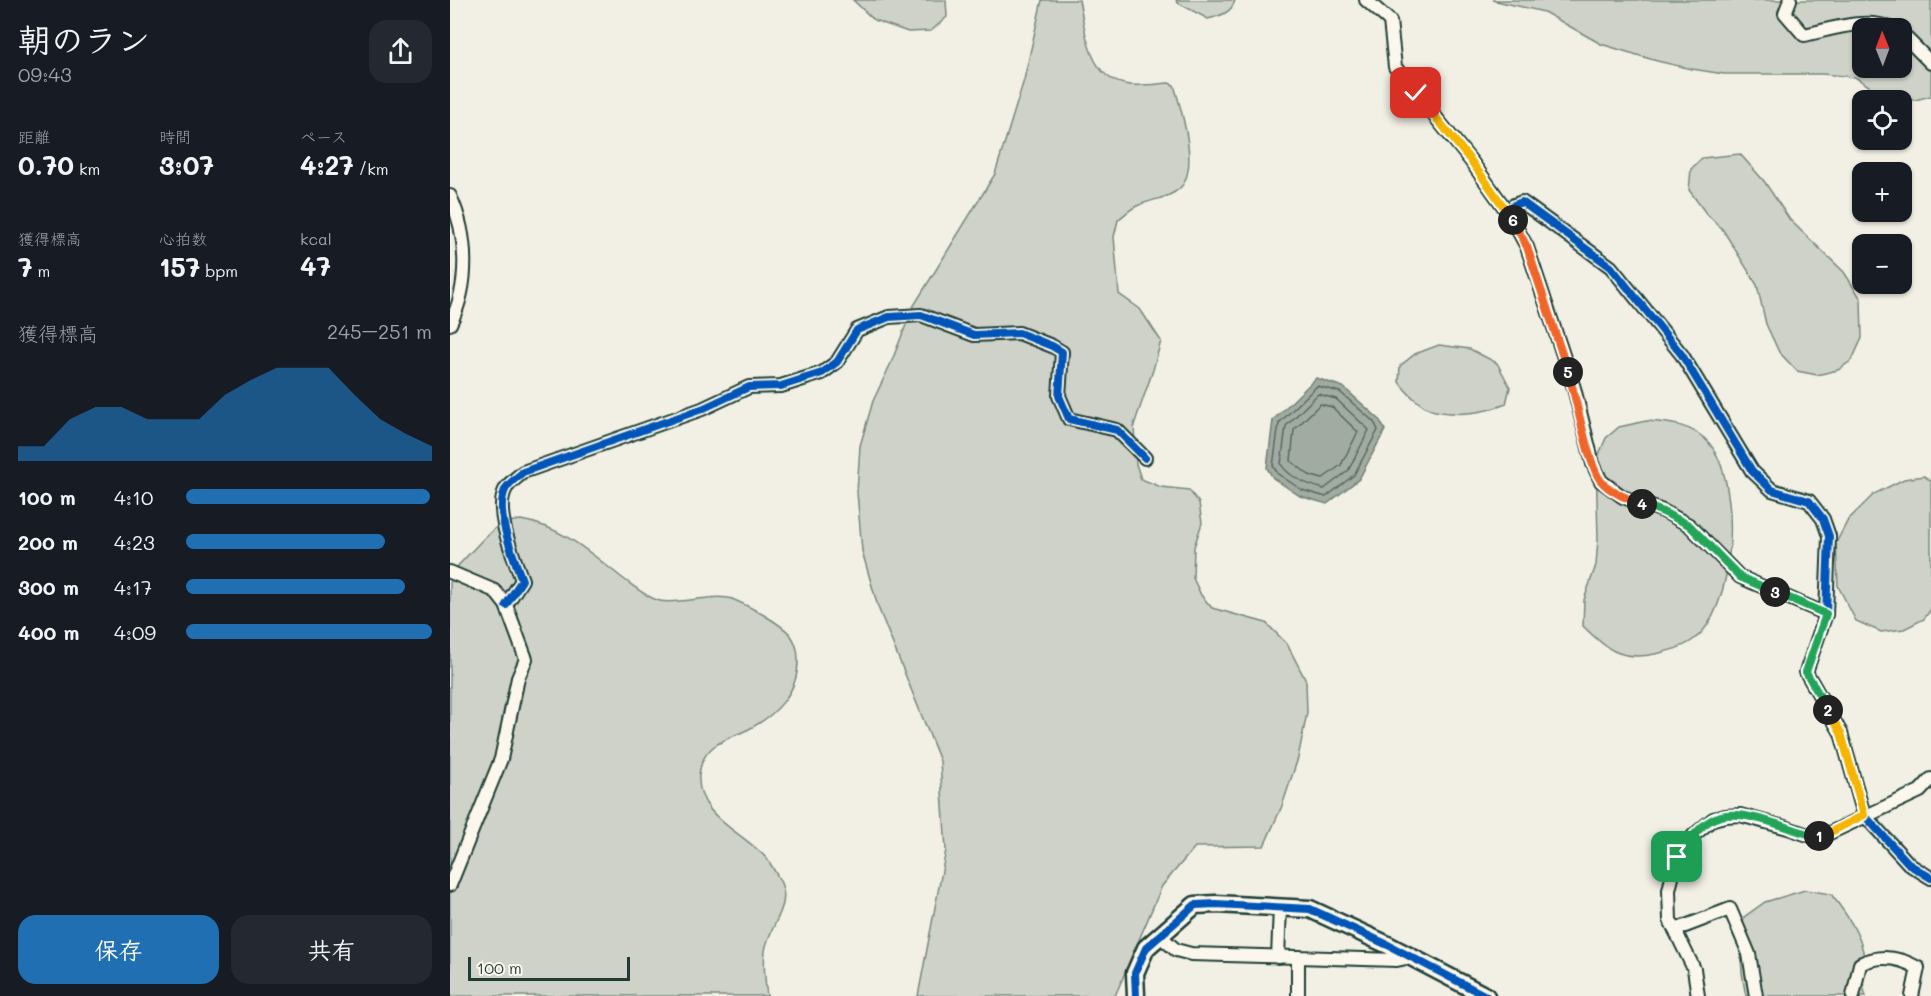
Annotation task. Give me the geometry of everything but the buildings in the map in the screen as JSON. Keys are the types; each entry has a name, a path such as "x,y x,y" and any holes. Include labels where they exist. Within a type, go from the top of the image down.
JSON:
{"street":[{"path":"1366,0 1390,21 1395,67 1471,161 1509,214 1527,247 1574,388 1593,464 1601,481 1623,497 1663,512 1689,525 1740,577 1826,614"},
{"path":"1790,0 1785,13 1803,35 1852,26"},
{"path":"1912,44 1931,63"},
{"path":"450,196 459,216 465,253 456,311 450,324"},
{"path":"1509,214 1514,205 1522,202 1611,267 1682,355 1752,471 1772,490 1809,501 1823,519 1829,536 1826,614 1806,672 1841,733 1864,815 1910,865 1931,878"},
{"path":"506,604 522,580 504,523 502,498 507,486 524,472 702,409 749,387 781,386 822,374 837,362 857,330 889,317 921,315 974,334 1019,333 1052,346 1062,352 1059,396 1064,413 1069,419 1117,430 1145,458"},
{"path":"450,572 495,591 506,604 525,659 518,678 501,759 450,885"},
{"path":"1698,996 1694,969 1670,920 1669,890 1677,857 1694,835 1713,819 1740,815 1808,835 1823,836 1920,791 1931,779"},
{"path":"1136,996 1135,973 1146,948 1195,905 1311,909 1485,996"},
{"path":"1278,957 1280,907"},
{"path":"1675,930 1730,909 1749,954 1756,996"},
{"path":"1160,936 1176,950 1191,954 1397,960 1411,957"},
{"path":"1298,957 1298,996"},
{"path":"1852,996 1860,964 1870,959 1889,958 1904,960 1918,968 1912,996"}],"shaded area":[{"path":"853,0 946,0 947,17 931,31 908,32 874,20"},
{"path":"1042,0 1079,0 1087,41 1098,65 1106,75 1117,82 1131,85 1169,83 1174,85 1181,108 1189,153 1186,179 1176,192 1134,207 1127,212 1118,220 1114,237 1119,294 1140,309 1161,341 1134,425 1136,464 1141,479 1161,487 1189,490 1199,503 1202,523 1194,547 1193,578 1201,595 1212,608 1266,623 1287,644 1306,681 1307,713 1298,758 1282,806 1264,846 1195,847 1162,886 1115,996 918,996 946,850 940,761 878,607 862,551 857,492 860,446 873,401 913,307 995,174 1024,80"},
{"path":"1176,0 1235,0 1228,11 1208,19"},
{"path":"1492,0 1931,0 1931,96 1912,100 1912,90 1875,90 1857,78 1912,78 1912,18 1852,18 1852,77 1822,74 1724,74 1657,61 1601,44 1544,12"},
{"path":"1740,154 1764,181 1790,220 1844,272 1852,285 1852,294 1858,294 1861,299 1862,338 1852,360 1838,370 1817,375 1797,371 1779,352 1766,324 1757,285 1723,230 1705,212 1689,190 1691,169 1702,158"},
{"path":"1439,345 1470,349 1497,363 1510,387 1506,404 1480,411 1444,413 1430,410 1415,400 1399,382 1400,366 1415,354"},
{"path":"1646,421 1688,428 1709,443 1720,461 1727,486 1730,545 1719,602 1708,625 1693,640 1680,647 1655,654 1632,656 1607,647 1583,626 1584,600 1596,565 1598,539 1596,461 1606,438 1619,427"},
{"path":"1924,476 1931,481 1931,609 1924,619 1904,629 1881,632 1856,621 1838,586 1836,543 1848,520 1874,494 1904,479"},
{"path":"521,520 564,535 655,600 677,602 716,597 732,599 770,619 790,634 798,656 795,682 790,692 768,717 749,729 716,744 705,756 699,775 700,790 705,802 723,823 767,859 784,892 782,909 765,951 767,996 450,996 450,583 455,569 484,538 501,523"},
{"path":"1805,890 1831,894 1852,924 1863,949 1863,982 1866,996 1746,996 1741,956 1744,917 1765,902"}],"water":[{"path":"1316,378 1343,387 1379,419 1385,430 1359,479 1327,504 1300,496 1273,478 1267,468 1273,420"}],"cycle path":[{"path":"1509,214 1514,205 1522,202 1611,267 1682,355 1752,471 1772,490 1809,501 1823,519 1829,536 1826,614 1806,672 1841,733 1864,815 1910,865 1931,878"},
{"path":"506,605 522,580 506,534 503,521 503,498 506,488 523,472 702,409 749,387 781,386 822,373 837,362 857,330 889,317 921,315 974,335 1019,333 1052,346 1062,352 1059,396 1069,419 1117,430 1145,458"},
{"path":"1136,996 1135,973 1146,948 1195,905 1216,904 1310,909 1388,945 1486,996"}],"route":[{"path":"1416,93 1471,161 1509,214 1527,247 1574,388 1593,464 1601,481 1623,497 1663,512 1689,525 1740,577 1826,614 1806,672 1841,733 1864,815 1823,836 1808,835 1740,815 1725,816 1713,819 1694,835 1677,857"}]}
